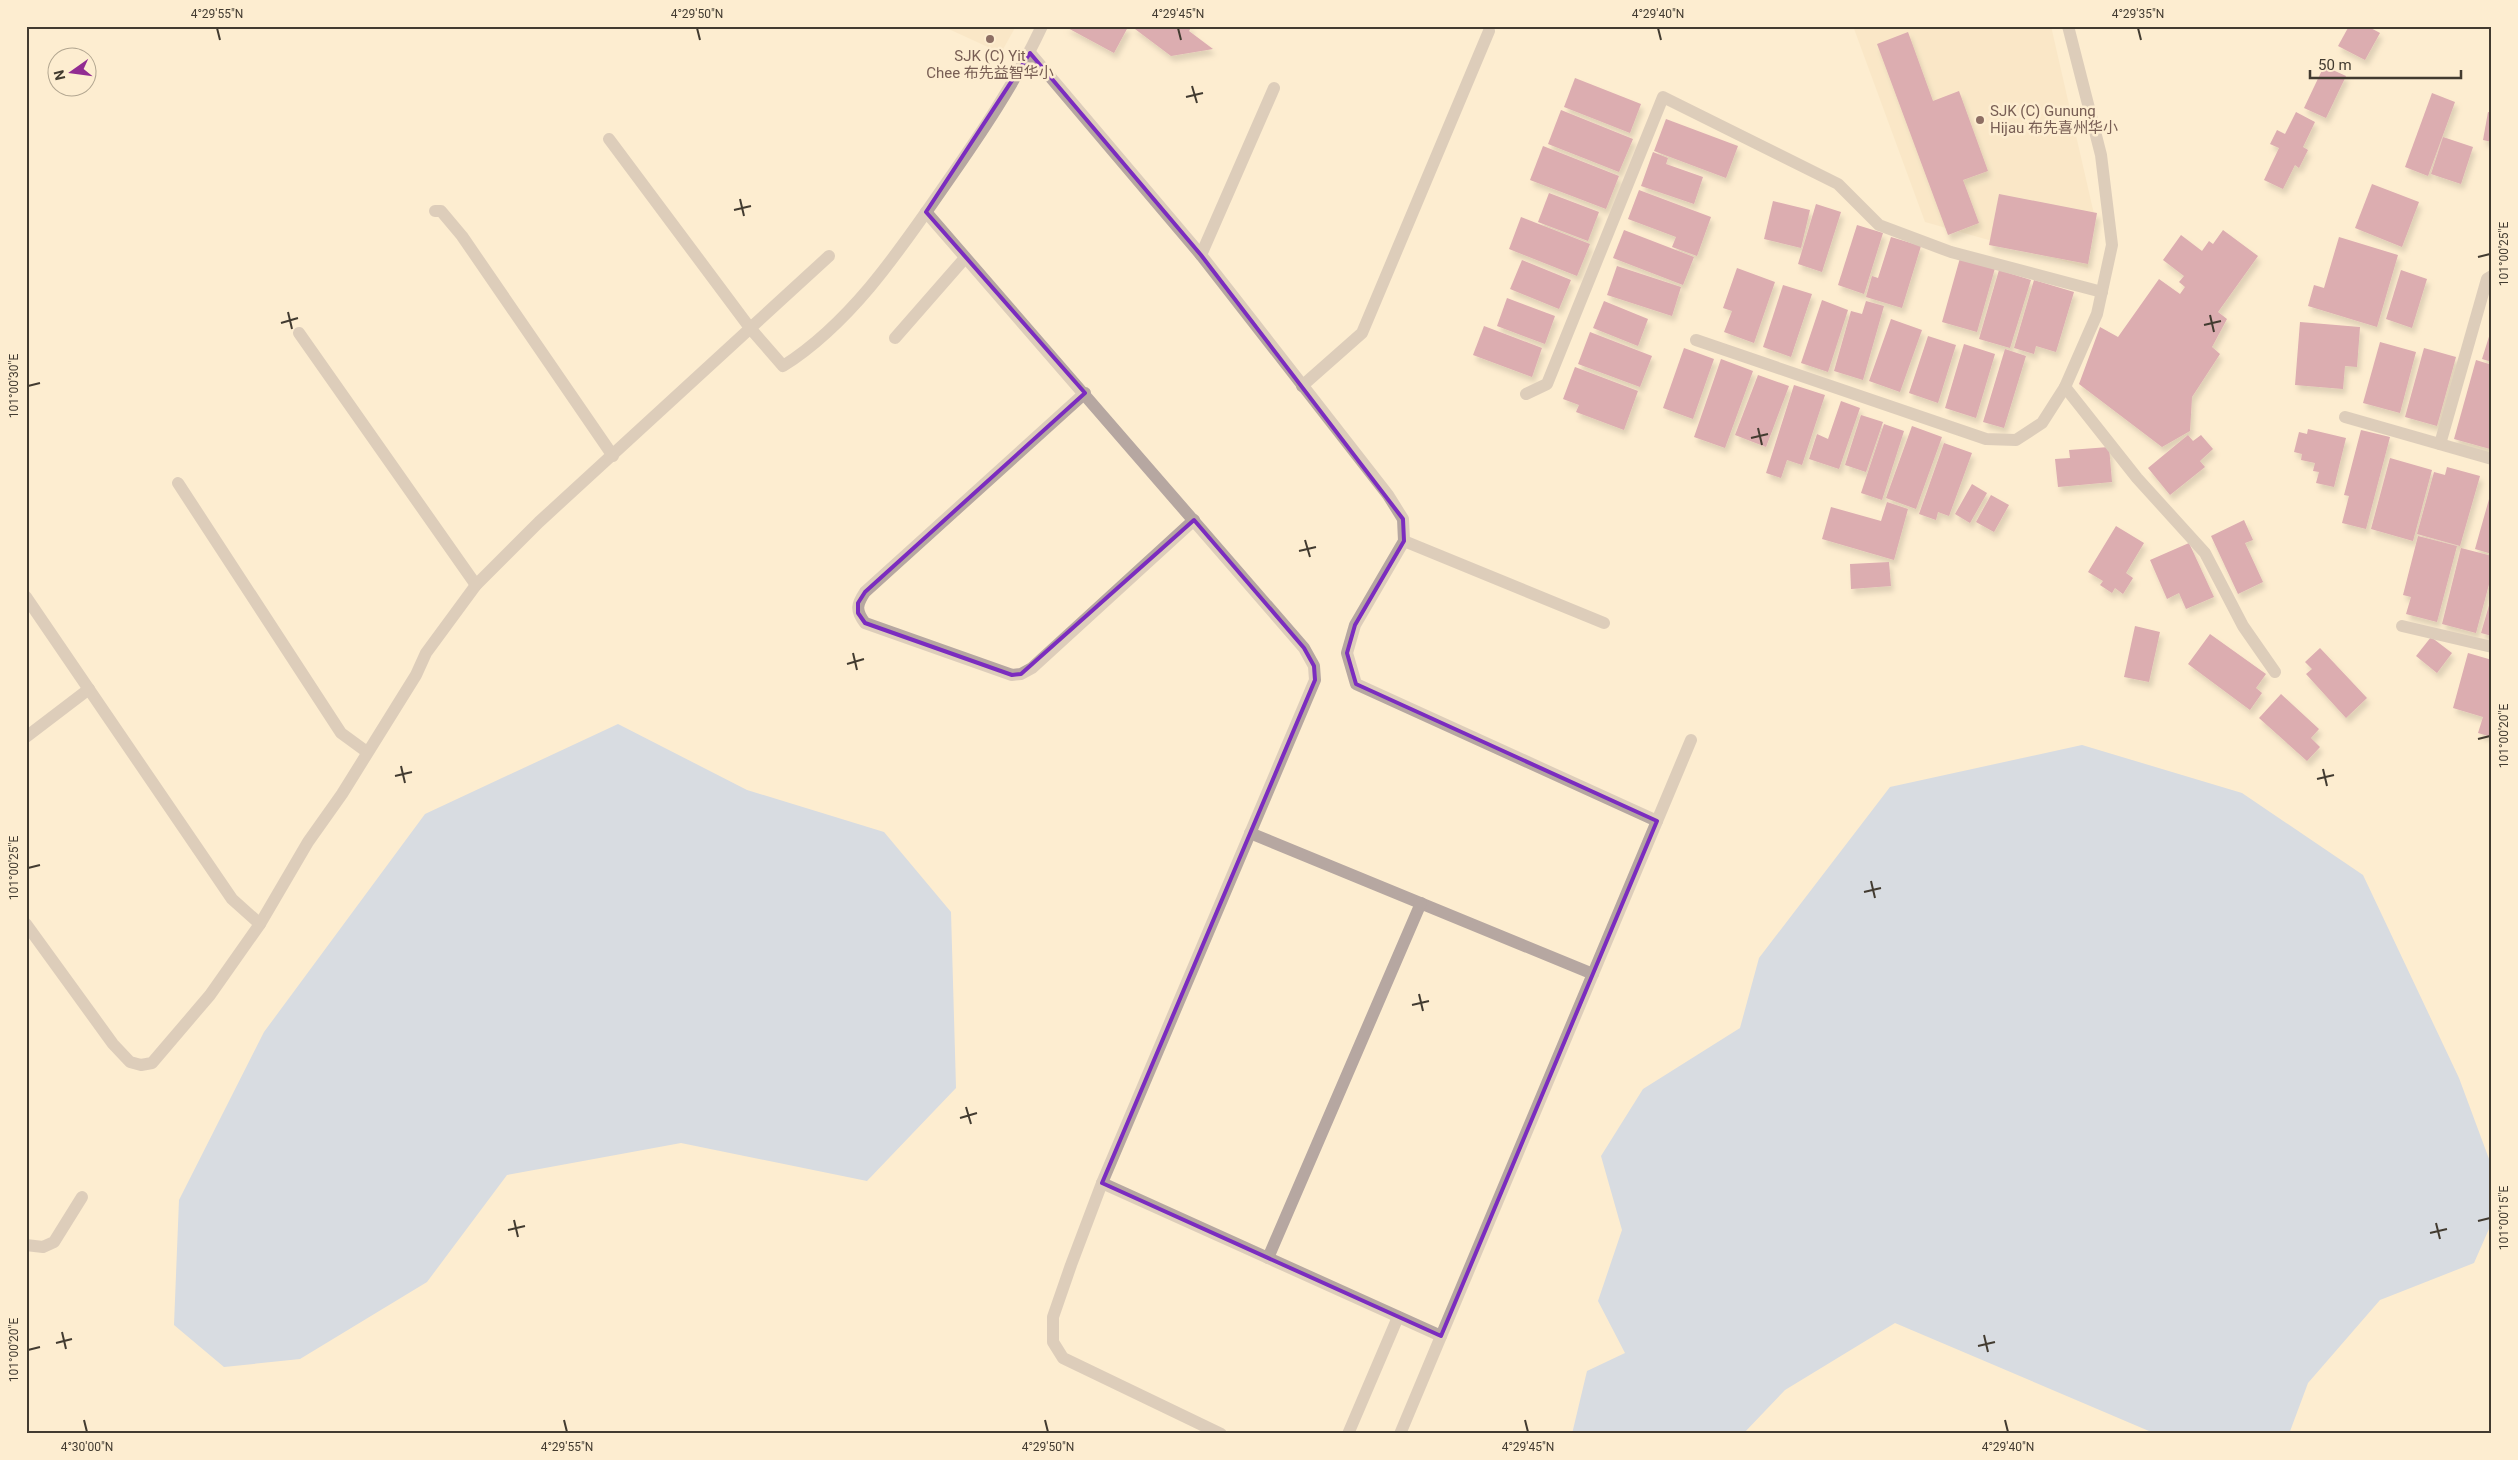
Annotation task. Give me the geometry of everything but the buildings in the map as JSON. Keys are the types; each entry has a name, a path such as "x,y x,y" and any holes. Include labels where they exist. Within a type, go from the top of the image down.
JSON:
{"street":[{"path":"609,139 750,328 784,366 802,354 884,272 971,147 1030,53 1042,26"},
{"path":"1696,340 1986,439 2016,440 2042,423 2065,387 2098,314 2112,245 2101,155 2068,26"},
{"path":"1302,386 1362,333 1490,31"},
{"path":"1030,53 1200,255 1388,495 1403,519 1404,541 1355,625 1347,653 1356,684 1657,821"},
{"path":"1200,255 1274,88"},
{"path":"1526,394 1547,384 1663,97 1838,184 1879,224 1951,252 2102,292"},
{"path":"435,211 441,211 462,236 613,456"},
{"path":"926,212 1304,648 1314,666 1315,680 1102,1183 1053,1317 1054,1342 1063,1358 1221,1434"},
{"path":"26,924 112,1044 130,1062 141,1065 152,1063 210,995 260,924 308,842 368,752 416,675 426,653 476,586 539,522 830,256"},
{"path":"895,338 965,258"},
{"path":"2440,444 2487,278 2492,276"},
{"path":"299,333 476,586"},
{"path":"2065,387 2137,478 2205,552 2243,626 2275,672"},
{"path":"1084,393 865,592 858,603 858,613 865,623 1012,675 1021,674 1032,668 1194,520"},
{"path":"2345,417 2492,459"},
{"path":"178,483 341,733 368,752"},
{"path":"1404,541 1604,623"},
{"path":"26,597 232,899 260,924"},
{"path":"2402,626 2492,647"},
{"path":"26,737 89,689"},
{"path":"1400,1434 1691,740"},
{"path":"1250,833 1593,974"},
{"path":"1268,1258 1421,903"},
{"path":"1102,1183 1441,1336"},
{"path":"26,1245 43,1247 54,1242 82,1197"},
{"path":"1348,1434 1398,1317"}],"highlighted area":[{"path":"1030,53 1201,255 1403,519 1404,541 1355,625 1347,653 1356,684 1657,821 1441,1336 1102,1183 1315,680 1314,666 1304,648 1194,520 1021,674 1012,675 865,623 858,613 858,603 865,592 1085,393 926,212"}],"shaded area":[{"name":"SJK (C) Yit Chee 布先益智华小","path":"942,26 1016,26 1001,53"},
{"name":"SJK (C) Gunung Hijau 布先喜州华小","path":"1853,26 2051,26 2094,214 2088,268 1925,222"}],"water":[{"path":"618,724 747,790 884,832 951,912 956,1088 867,1181 681,1143 507,1175 427,1282 300,1359 224,1367 174,1325 179,1200 264,1032 425,814"},
{"path":"2082,745 2242,793 2363,875 2459,1078 2492,1167 2492,1222 2474,1263 2380,1300 2308,1383 2289,1434 2156,1434 1895,1323 1785,1390 1743,1434 1572,1434 1587,1371 1625,1353 1598,1301 1622,1230 1601,1156 1643,1089 1740,1028 1759,958 1890,787"}],"place":[{"name":"SJK (C) Yit Chee 布先益智华小","path":"990,39"},
{"name":"SJK (C) Gunung Hijau 布先喜州华小","path":"1980,120"}]}
